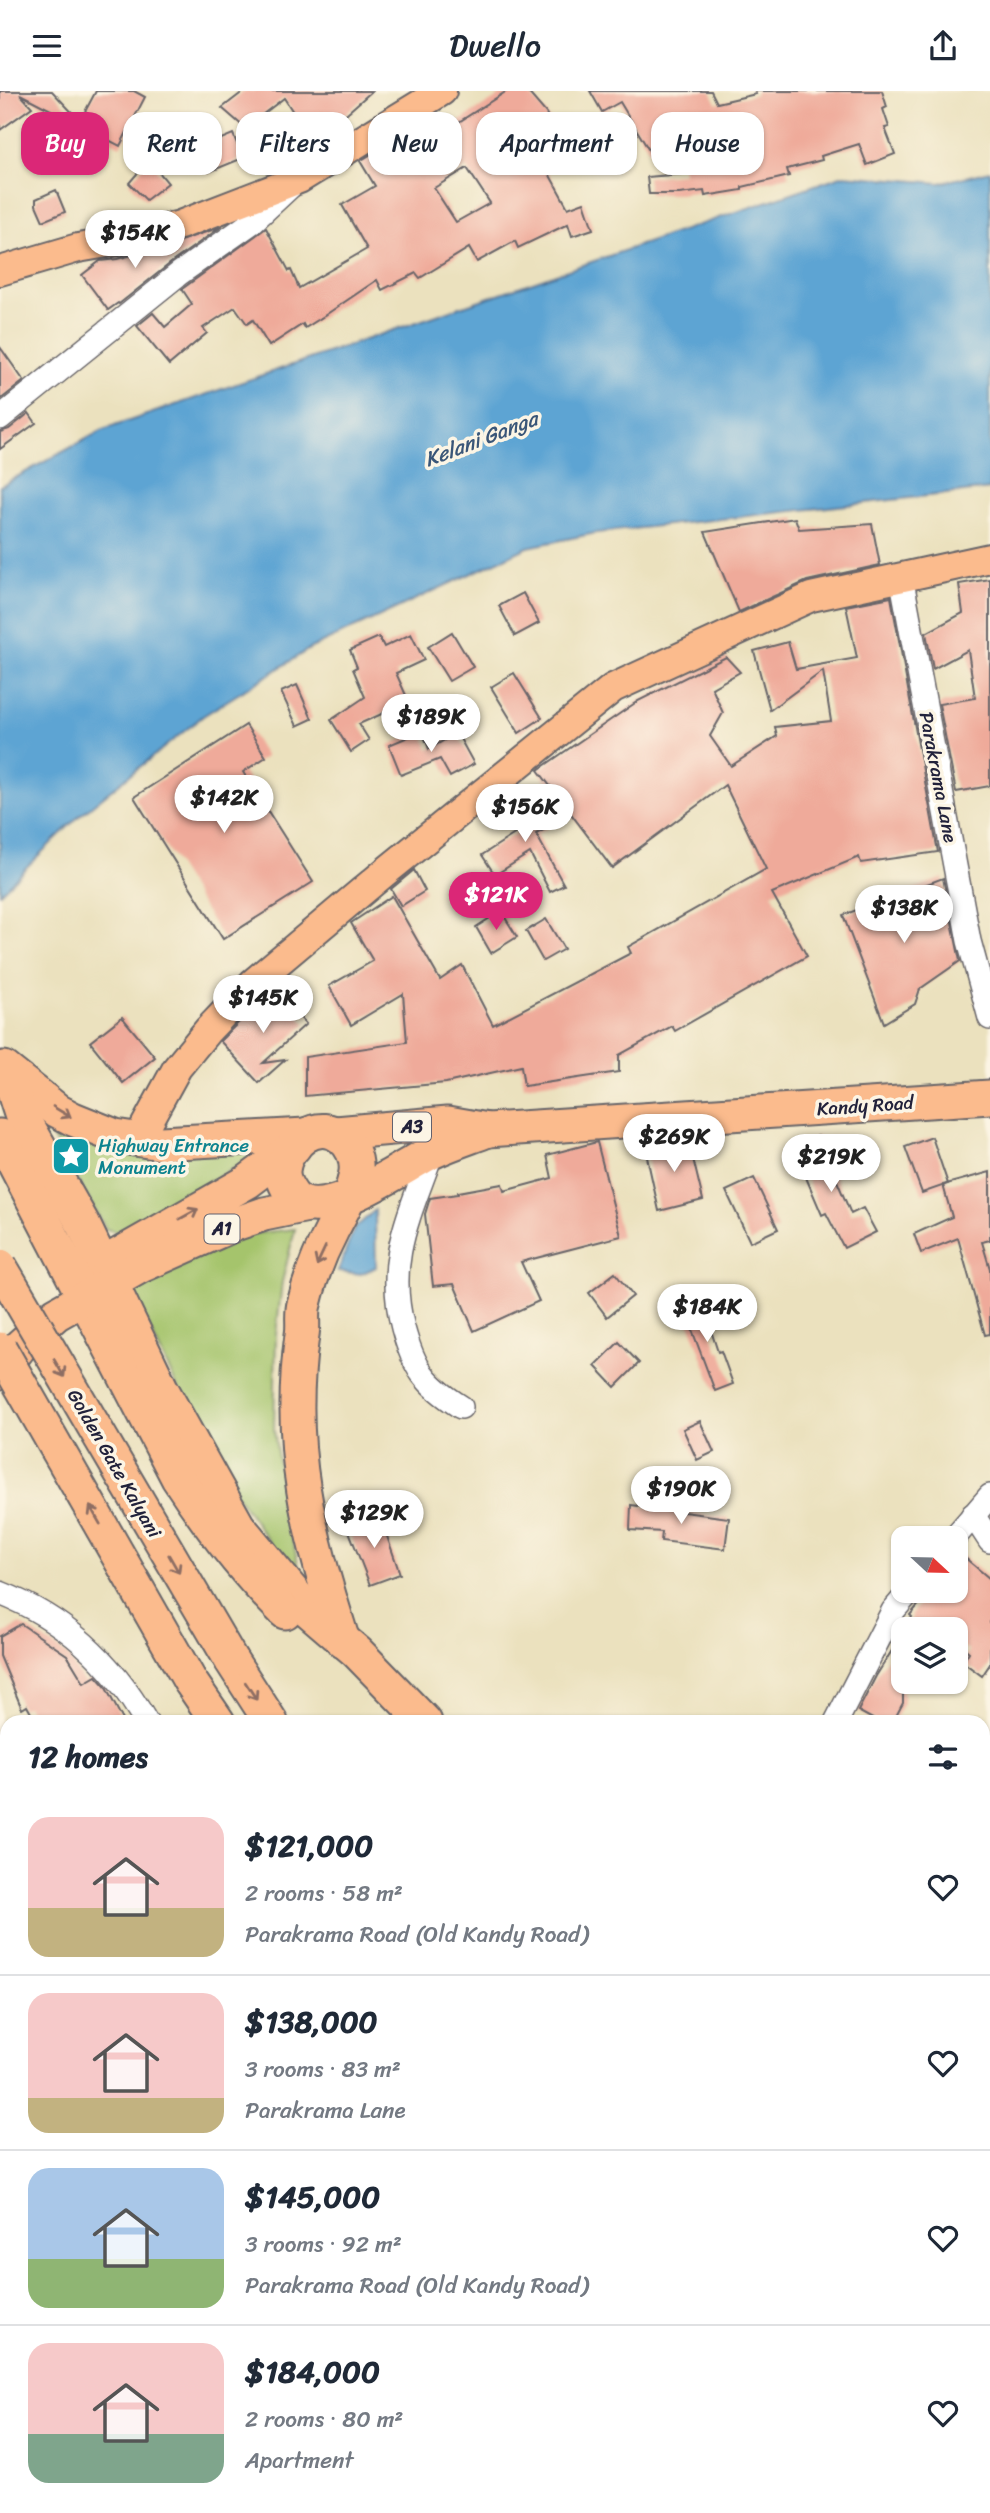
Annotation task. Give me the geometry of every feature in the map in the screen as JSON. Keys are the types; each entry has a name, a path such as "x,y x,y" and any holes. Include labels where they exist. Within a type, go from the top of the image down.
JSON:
{"highway":[{"name":"Kandy Road","path":"4,1067 66,1115 115,1136 161,1143 312,1138 448,1123 488,1130 990,1097"},
{"path":"4,1067 21,1114 83,1224 161,1388 238,1526 292,1593 357,1652 418,1715"},
{"name":"Kandy Road","path":"351,1194 376,1186 432,1152 488,1130"},
{"path":"0,1136 178,1478 213,1531 260,1588 389,1715"},
{"path":"0,1336 33,1309 106,1262 247,1182 312,1138 347,1141 356,1160 356,1171 351,1194 315,1268 302,1307 303,1332 296,1390 297,1440 305,1503 343,1641"},
{"path":"312,1138 284,1163 282,1176 298,1202 324,1205 351,1194"},
{"name":"A1","path":"0,1373 21,1345 56,1314 141,1266 244,1221 308,1205"},
{"name":"Golden Gate Kalyani","path":"0,1266 230,1660 266,1715"},
{"path":"0,1349 190,1681 213,1715"}],"main road":[{"path":"0,271 78,248 180,225 299,179 429,94"},
{"path":"137,1141 177,1068 208,1030 253,983 612,688 811,597 990,558"}],"street":[{"path":"0,418 180,273 251,223 299,179"},
{"name":"Parakrama Lane","path":"901,576 969,941 990,1018"},
{"path":"432,1152 400,1245 396,1280 399,1310 416,1366 438,1392 461,1407"},
{"path":"964,1526 990,1496"},
{"path":"973,1515 990,1541"},
{"path":"0,1593 52,1617 80,1639 120,1681 142,1715"},
{"path":"840,1715 900,1603"}],"green space":[{"path":"45,1125 66,1134 270,1149 116,1232 106,1229"},
{"path":"295,1229 282,1282 276,1335 274,1430 284,1504 305,1593 214,1463 129,1286 249,1234"}],"water":[{"name":"Kelani Ganga","path":"990,171 990,489 596,533 528,547 311,648 203,716 79,816 0,893 0,486 103,430 844,175 940,183"},
{"path":"375,1210 376,1267 361,1274 338,1271 354,1229"}],"building":[{"path":"0,91 52,91 72,112 55,112 20,94 32,107 21,112 21,115 0,130"},
{"path":"96,91 134,91 145,97 137,112 123,112 123,140 120,146 109,140 109,112 85,112"},
{"path":"244,91 372,91 348,112 293,112 284,98 266,112 236,112 236,120 222,108"},
{"path":"507,91 527,91 545,112 476,112 476,175 550,175 568,208 584,202 593,229 572,236 568,224 518,248 515,241 477,262 469,248 420,278 416,273 382,290 377,280 305,328 303,324 269,346 253,320 247,324 235,307 203,328 207,333 169,365 137,326 153,313 165,327 192,304 182,289 266,228 299,288 367,249 342,205 375,186 368,175 455,175 434,188 456,222 490,203 467,168 462,171 462,120"},
{"path":"590,91 711,91 717,103 756,94 755,91 882,91 887,107 883,109 889,127 885,128 895,154 867,165 859,144 821,156 822,160 787,169 789,176 742,187 742,190 705,196 704,191 649,194 647,177 764,175 764,112 651,112 650,152 637,130 637,112 626,112 620,102 602,112"},
{"path":"233,134 236,141 236,161 222,167 222,139"},
{"path":"368,156 368,174 360,161"},
{"path":"136,175 161,175 168,183 146,200 129,183"},
{"path":"56,190 65,212 43,221 36,199"},
{"path":"221,227 108,310 82,275 100,261 155,249 157,252 165,246"},
{"path":"0,347 24,381 0,400"},
{"path":"29,413 36,423 0,449 0,432 9,429"},
{"path":"795,518 799,529 872,524 880,565 807,581 739,612 705,532"},
{"path":"990,579 990,786 956,792 939,704 975,698 968,650 933,669 926,633 963,613 959,584"},
{"path":"523,593 539,623 515,636 499,606"},
{"path":"891,597 938,852 861,863 859,857 772,893 807,956 675,1031 672,1026 619,1055 619,1072 524,1086 521,1066 446,1083 305,1096 305,1057 407,1042 403,994 351,1025 329,986 373,961 351,923 392,896 440,980 462,965 493,1025 631,953 628,947 766,869 725,785 612,868 538,770 638,701 726,657 740,672 712,688 723,713 710,736 731,766 777,736 775,727 831,721 823,671 770,710 754,651 788,642 796,669 857,658 846,606"},
{"path":"452,632 473,667 449,681 428,647"},
{"path":"411,634 424,660 396,673 409,702 359,724 369,740 351,752 331,720 365,697 353,669 357,667 350,650 379,637 384,647"},
{"path":"514,673 542,718 519,733 491,687"},
{"path":"297,685 312,719 297,726 281,692"},
{"path":"246,725 266,757 243,772 313,882 223,939 134,797"},
{"path":"422,731 429,749 457,733 474,764 450,777 440,759 401,775 389,745"},
{"path":"530,791 547,828 536,834 564,885 550,892 530,853 495,875 482,855 524,828 511,801"},
{"path":"414,870 425,891 401,906 391,889"},
{"path":"943,878 960,961 920,989 915,1004 884,1023 843,915"},
{"path":"501,911 517,937 491,953 476,927"},
{"path":"546,919 564,949 543,961 526,931"},
{"path":"273,988 306,1024 263,1063 285,1060 259,1083 220,1041"},
{"path":"122,1017 155,1057 123,1083 90,1042"},
{"path":"818,1136 851,1214 863,1208 876,1232 844,1248 826,1213 822,1215 793,1147"},
{"path":"932,1137 948,1184 922,1193 905,1147"},
{"path":"688,1138 703,1200 659,1211 645,1148"},
{"path":"597,1142 621,1236 521,1262 539,1301 474,1331 454,1284 433,1286 425,1214 430,1198 502,1184 504,1191 552,1178 547,1155"},
{"path":"990,1172 990,1240 982,1242 990,1269 990,1334 985,1335 958,1238 921,1253 914,1234 952,1217 943,1185"},
{"path":"754,1178 778,1229 750,1242 726,1191"},
{"path":"615,1273 633,1296 607,1317 589,1293"},
{"path":"700,1297 718,1352 721,1351 733,1384 715,1391 682,1303"},
{"path":"619,1342 639,1363 615,1387 595,1366"},
{"path":"700,1421 714,1452 697,1460 683,1429"},
{"path":"631,1505 729,1518 725,1549 661,1541 662,1532 630,1530"},
{"path":"380,1516 400,1574 370,1585 347,1526"},
{"path":"968,1560 990,1579 990,1664 982,1676 968,1666 968,1617 910,1615 920,1603 968,1603"},
{"path":"21,1624 67,1655 84,1683 96,1676 105,1686 120,1715 32,1715 27,1706 22,1709 0,1656 0,1636"},
{"path":"891,1652 891,1694 903,1694 903,1703 897,1715 865,1715 858,1711"}],"place":[{"name":"Highway Entrance Monument","path":"71,1156"}]}
